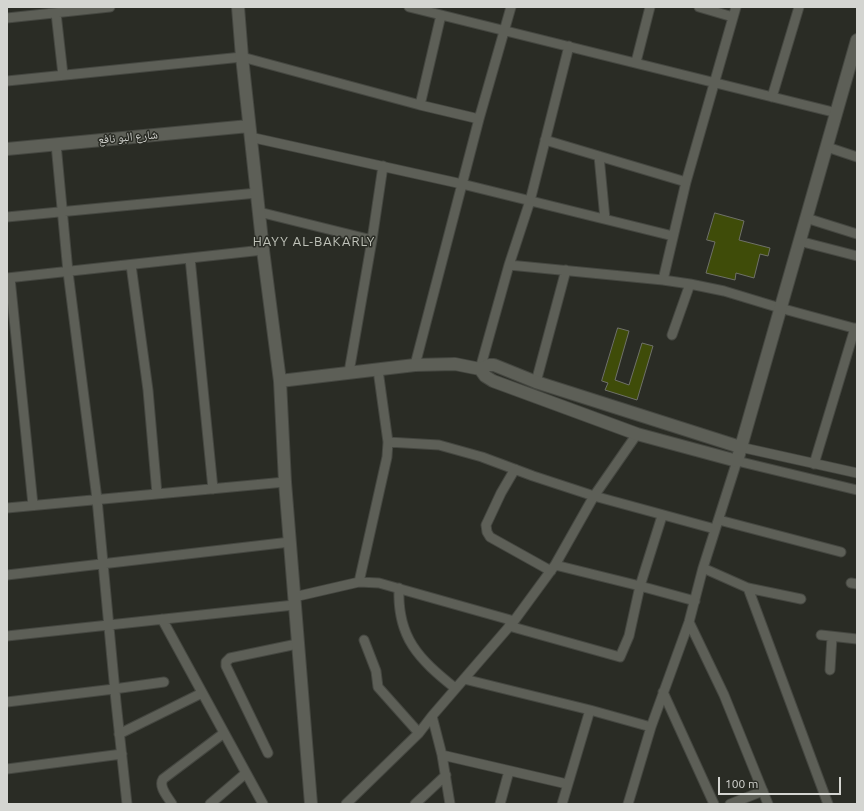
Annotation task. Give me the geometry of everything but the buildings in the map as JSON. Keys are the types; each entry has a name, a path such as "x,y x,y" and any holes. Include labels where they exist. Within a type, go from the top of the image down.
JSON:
{"street":[{"path":"7,18 110,7"},
{"path":"238,7 263,250 280,381 285,482 311,804"},
{"path":"409,7 837,113"},
{"path":"415,365 479,119 506,30 511,7"},
{"path":"636,62 650,7"},
{"path":"699,7 733,17"},
{"path":"663,280 672,236 686,182 736,7"},
{"path":"772,97 799,7"},
{"path":"56,13 64,75"},
{"path":"420,105 441,15"},
{"path":"628,804 651,727 689,622 703,568 737,461 799,240 855,55 857,40"},
{"path":"480,369 509,265 530,201 569,46"},
{"path":"7,81 242,57 420,105 479,119"},
{"path":"250,131 383,166 672,236"},
{"name":"شارع البو نافع","path":"7,149 56,144 250,131"},
{"path":"545,140 686,182"},
{"path":"56,144 68,272 104,563 114,689 127,804"},
{"path":"827,147 857,157"},
{"path":"599,156 605,219"},
{"path":"349,372 383,166"},
{"path":"7,217 257,193"},
{"path":"259,212 372,240"},
{"path":"806,218 857,234"},
{"path":"799,240 857,256"},
{"path":"33,505 9,278 263,250"},
{"path":"190,258 213,489"},
{"path":"131,265 148,390 157,494"},
{"path":"509,265 690,284 724,291 780,308 856,328 814,464"},
{"path":"536,382 566,270"},
{"path":"672,335 690,284"},
{"path":"280,381 415,365 455,364 480,369 488,365 494,365 536,382 740,448 857,473"},
{"path":"480,369 485,376 493,381 637,434 737,461 857,490"},
{"path":"359,582 387,457 388,442 378,370"},
{"path":"346,804 406,748 455,688 511,624 553,568 594,496 637,434"},
{"path":"388,442 439,445 482,457 594,496 662,516 715,529"},
{"path":"515,469 501,493 486,525 487,532 490,537 553,568 640,586 695,601"},
{"path":"7,508 285,482"},
{"path":"7,636 162,619 294,601 359,582 379,583 399,588 620,657 629,636 640,586 662,516"},
{"path":"719,520 841,552"},
{"path":"7,575 290,542"},
{"path":"703,568 748,588 801,600"},
{"path":"399,588 401,618 406,635 412,647 437,674 455,688"},
{"path":"748,588 828,804"},
{"path":"162,619 263,804"},
{"path":"689,622 724,695 768,804"},
{"path":"821,636 857,639"},
{"path":"830,670 832,637"},
{"path":"364,640 376,671 378,687 419,733"},
{"path":"268,753 226,666 226,662 230,658 297,644"},
{"path":"464,679 590,710 651,727"},
{"path":"7,702 164,682"},
{"path":"663,692 714,804"},
{"path":"119,734 202,693"},
{"path":"562,804 590,710"},
{"path":"432,716 442,755 450,804"},
{"path":"172,804 161,787 162,779 224,733"},
{"path":"7,769 122,754"},
{"path":"442,755 567,784"},
{"path":"500,804 509,771"},
{"path":"210,804 246,773"},
{"path":"415,804 446,775"},
{"path":"730,804 763,790"}],"district":[{"name":"HAYY AL-BAKARLY","path":"314,242"}]}
